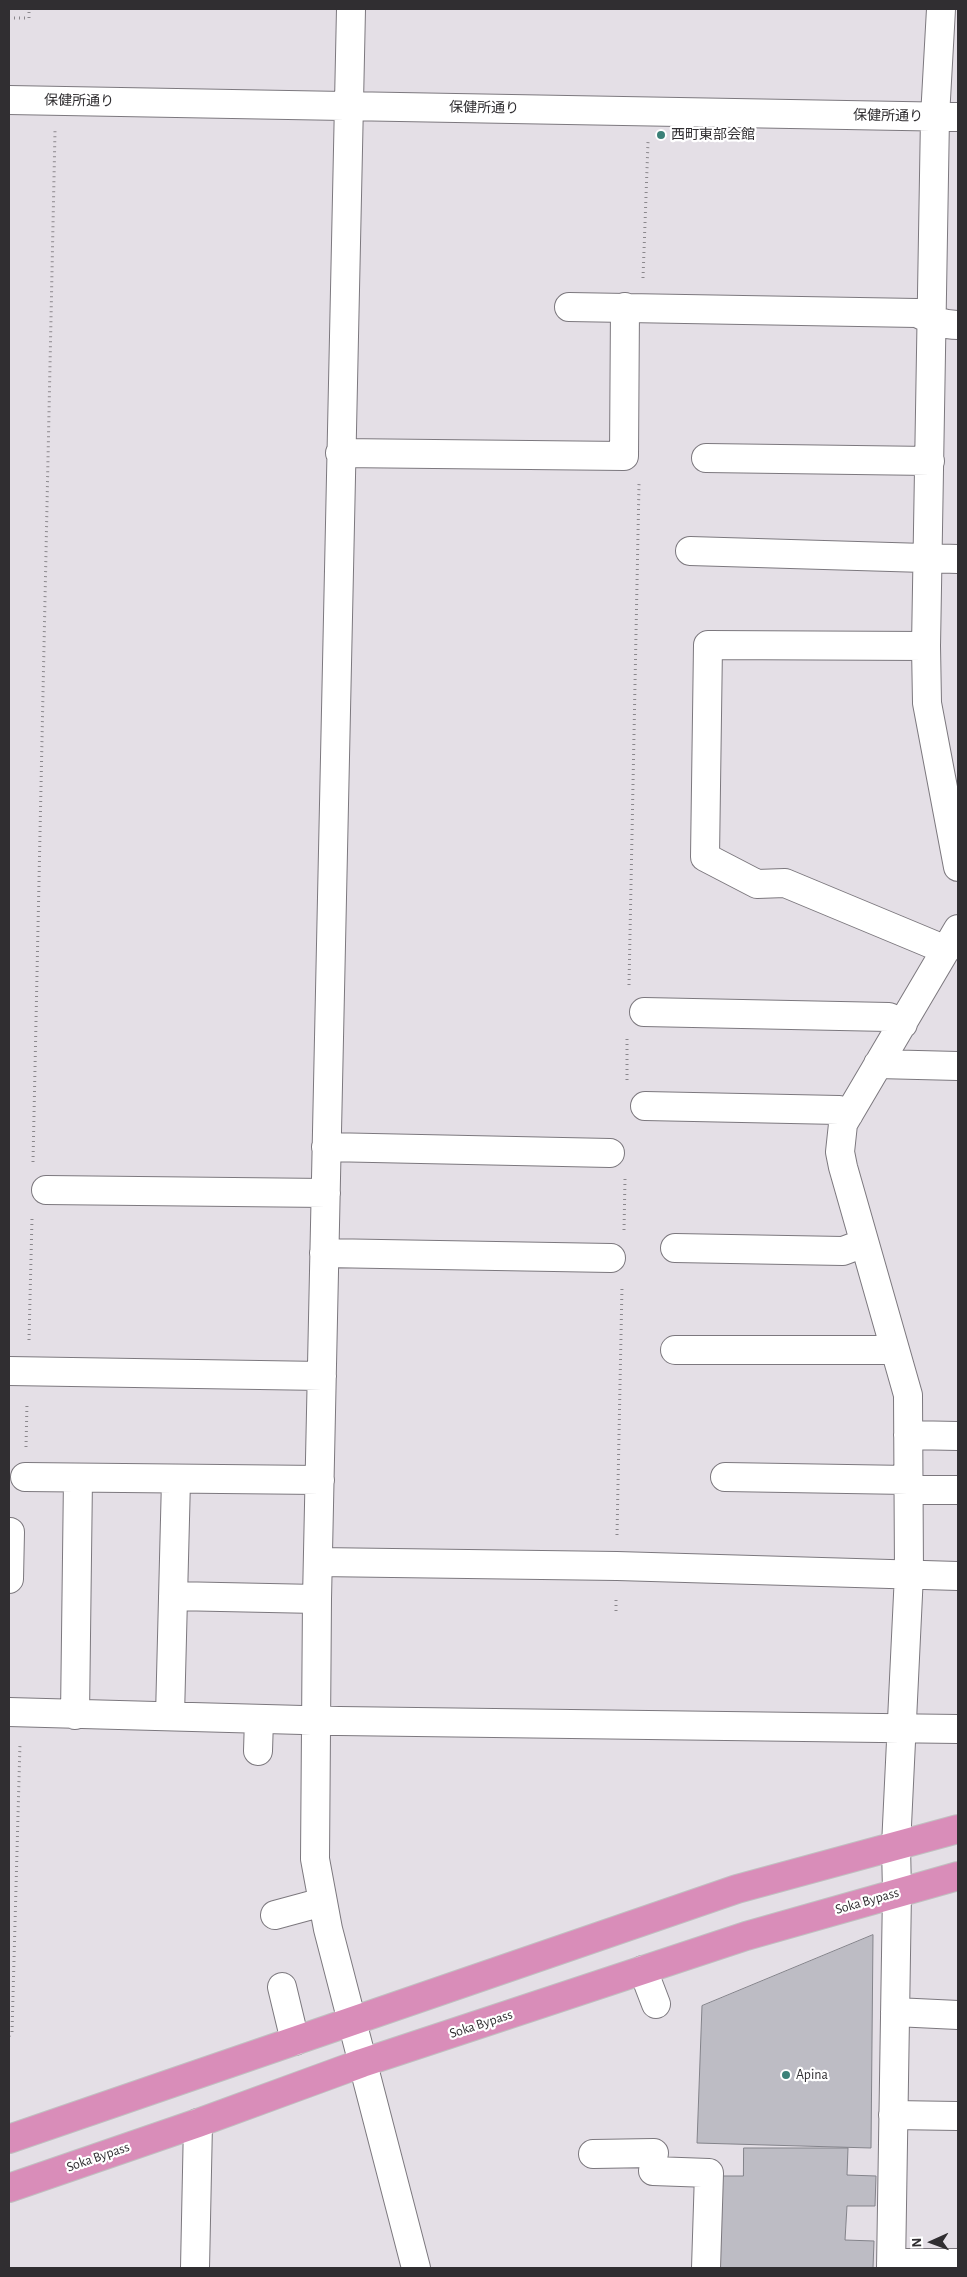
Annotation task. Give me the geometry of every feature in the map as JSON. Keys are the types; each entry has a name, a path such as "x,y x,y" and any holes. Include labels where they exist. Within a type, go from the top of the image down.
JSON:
{"highway":[{"path":"9,2139 737,1889 958,1829"},
{"name":"Soka Bypass","path":"9,2188 198,2123 362,2063 746,1936 958,1876"}],"street":[{"path":"351,9 340,453 317,1599 315,1860 323,1902 362,2063 416,2268"},
{"path":"941,9 946,117 945,323 930,461 926,646 928,703 953,806 958,866"},
{"name":"保健所通り","path":"9,100 946,117"},
{"path":"569,307 917,312 945,323"},
{"path":"340,453 624,456 634,307"},
{"path":"706,458 930,461"},
{"path":"690,551 958,559"},
{"path":"926,646 708,645 705,857 757,884 785,883 952,940 843,1124 840,1152 908,1395 909,1574 896,1846 897,1892 891,2266 958,2263"},
{"path":"644,1012 889,1017 902,1024"},
{"path":"878,1064 958,1066"},
{"path":"645,1106 839,1110 849,1114"},
{"path":"326,1147 610,1153"},
{"path":"46,1190 326,1193"},
{"path":"675,1248 843,1251 864,1243"},
{"path":"324,1253 619,1257"},
{"path":"675,1350 894,1350"},
{"path":"19,1371 322,1376"},
{"path":"908,1435 958,1436"},
{"path":"25,1477 320,1480"},
{"path":"725,1477 908,1485 958,1490"},
{"path":"75,1714 78,1478"},
{"path":"170,1716 176,1480"},
{"path":"9,1579 10,1532"},
{"path":"318,1562 617,1566 958,1576"},
{"path":"173,1596 317,1599"},
{"path":"15,1712 259,1719 958,1729"},
{"path":"258,1750 259,1719"},
{"path":"274,1915 323,1902"},
{"path":"643,1970 656,2004"},
{"path":"282,1987 295,2041"},
{"path":"895,2012 958,2015"},
{"path":"893,2114 958,2116"},
{"path":"195,2268 198,2123"},
{"path":"593,2154 653,2162 709,2173 706,2268"}],"path":[{"path":"9,18 29,18 29,9"},
{"path":"33,1163 56,100"},
{"path":"634,307 649,111"},
{"path":"628,986 639,477"},
{"path":"626,1086 628,1036"},
{"path":"616,1612 619,1257 625,1176"},
{"path":"25,1477 19,1371 32,1212"},
{"path":"9,2036 12,2032 15,1712"}],"building":[{"name":"Apina","path":"873,1935 871,2148 697,2143 702,2006"},
{"path":"744,2148 848,2148 847,2175 876,2176 875,2206 847,2206 845,2240 874,2241 873,2268 693,2268 718,2176 743,2176"}],"place":[{"name":"西町東部会館","path":"661,135"},
{"name":"Apina","path":"786,2075"}]}
